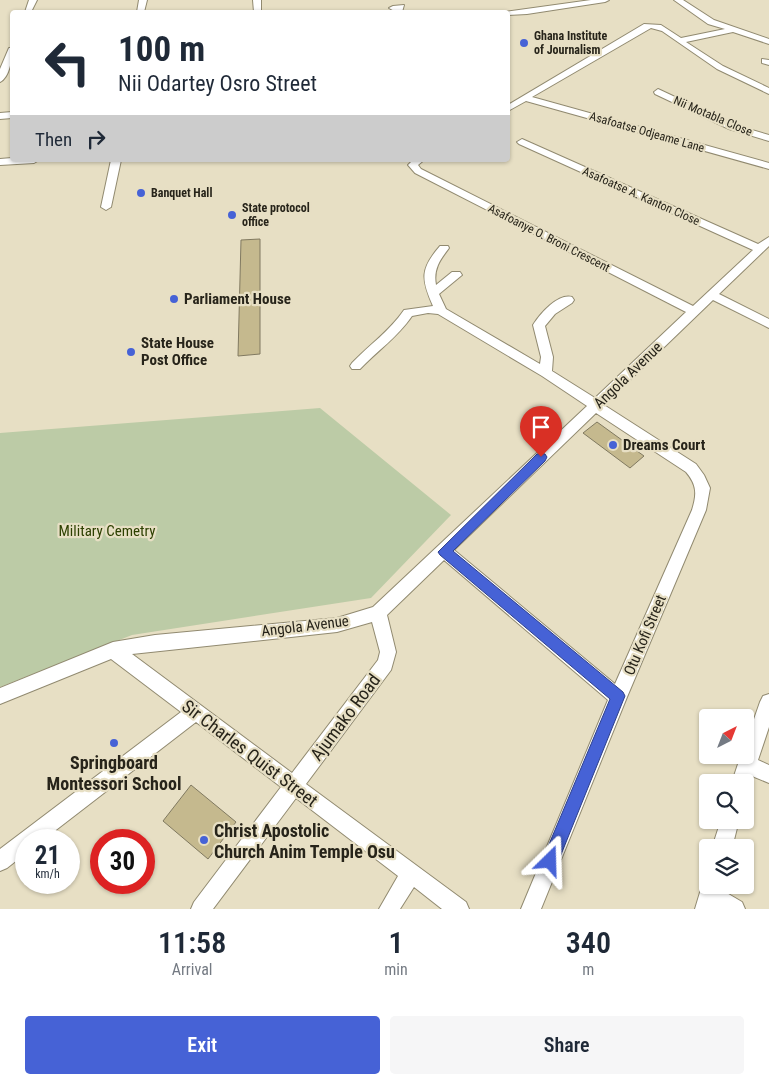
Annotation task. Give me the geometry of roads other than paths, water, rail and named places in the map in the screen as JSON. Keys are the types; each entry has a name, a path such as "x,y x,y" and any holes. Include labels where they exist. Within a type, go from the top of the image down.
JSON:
{"street":[{"path":"510,13 605,0"},
{"path":"678,0 707,20 769,42"},
{"path":"510,21 530,9"},
{"path":"510,104 525,98 646,26 653,24 660,26 711,64 769,91"},
{"path":"679,41 733,30"},
{"path":"1,77 10,55"},
{"name":"Nii Motabla Close","path":"658,92 732,127 769,138"},
{"name":"Asafoatse Odjeame Lane","path":"525,98 769,166"},
{"name":"Asafoatse A. Kanton Close","path":"522,142 760,249"},
{"path":"106,207 116,162"},
{"name":"Asafoanye O. Broni Crescent","path":"417,162 413,166 418,172 694,311"},
{"name":"Angola Avenue","path":"0,696 114,650 156,642 337,624 378,614 445,552 769,240"},
{"path":"441,310 429,280 433,259 444,248"},
{"path":"433,294 456,274"},
{"path":"712,295 769,324"},
{"path":"546,373 547,357 539,325 550,310 568,300"},
{"path":"356,366 371,350 398,328 408,313 428,309 441,310"},
{"name":"Otu Kofi Street","path":"441,310 546,373 691,468 702,481 704,494 530,909"},
{"path":"445,552 618,696"},
{"name":"Ajumako Road","path":"201,909 385,664 388,652 378,614"},
{"name":"Sir Charles Quist Street","path":"114,650 459,909"},
{"path":"754,742 769,702"},
{"path":"0,861 195,712"},
{"path":"743,774 746,764 769,774"},
{"path":"389,909 411,873"},
{"path":"709,896 735,909"}],"place":[{"name":"Ghana Institute of Journalism","path":"524,43"},
{"name":"Banquet Hall","path":"141,193"},
{"name":"State protocol office","path":"232,215"},
{"name":"Parliament House","path":"174,299"},
{"name":"State House Post Office","path":"131,352"},
{"name":"Dreams Court","path":"613,445"},
{"name":"Springboard Montessori School","path":"114,743"},
{"name":"Christ Apostolic Church Anim Temple Osu","path":"204,840"}],"park label":[{"name":"Military Cemetry","path":"107,531"}]}
